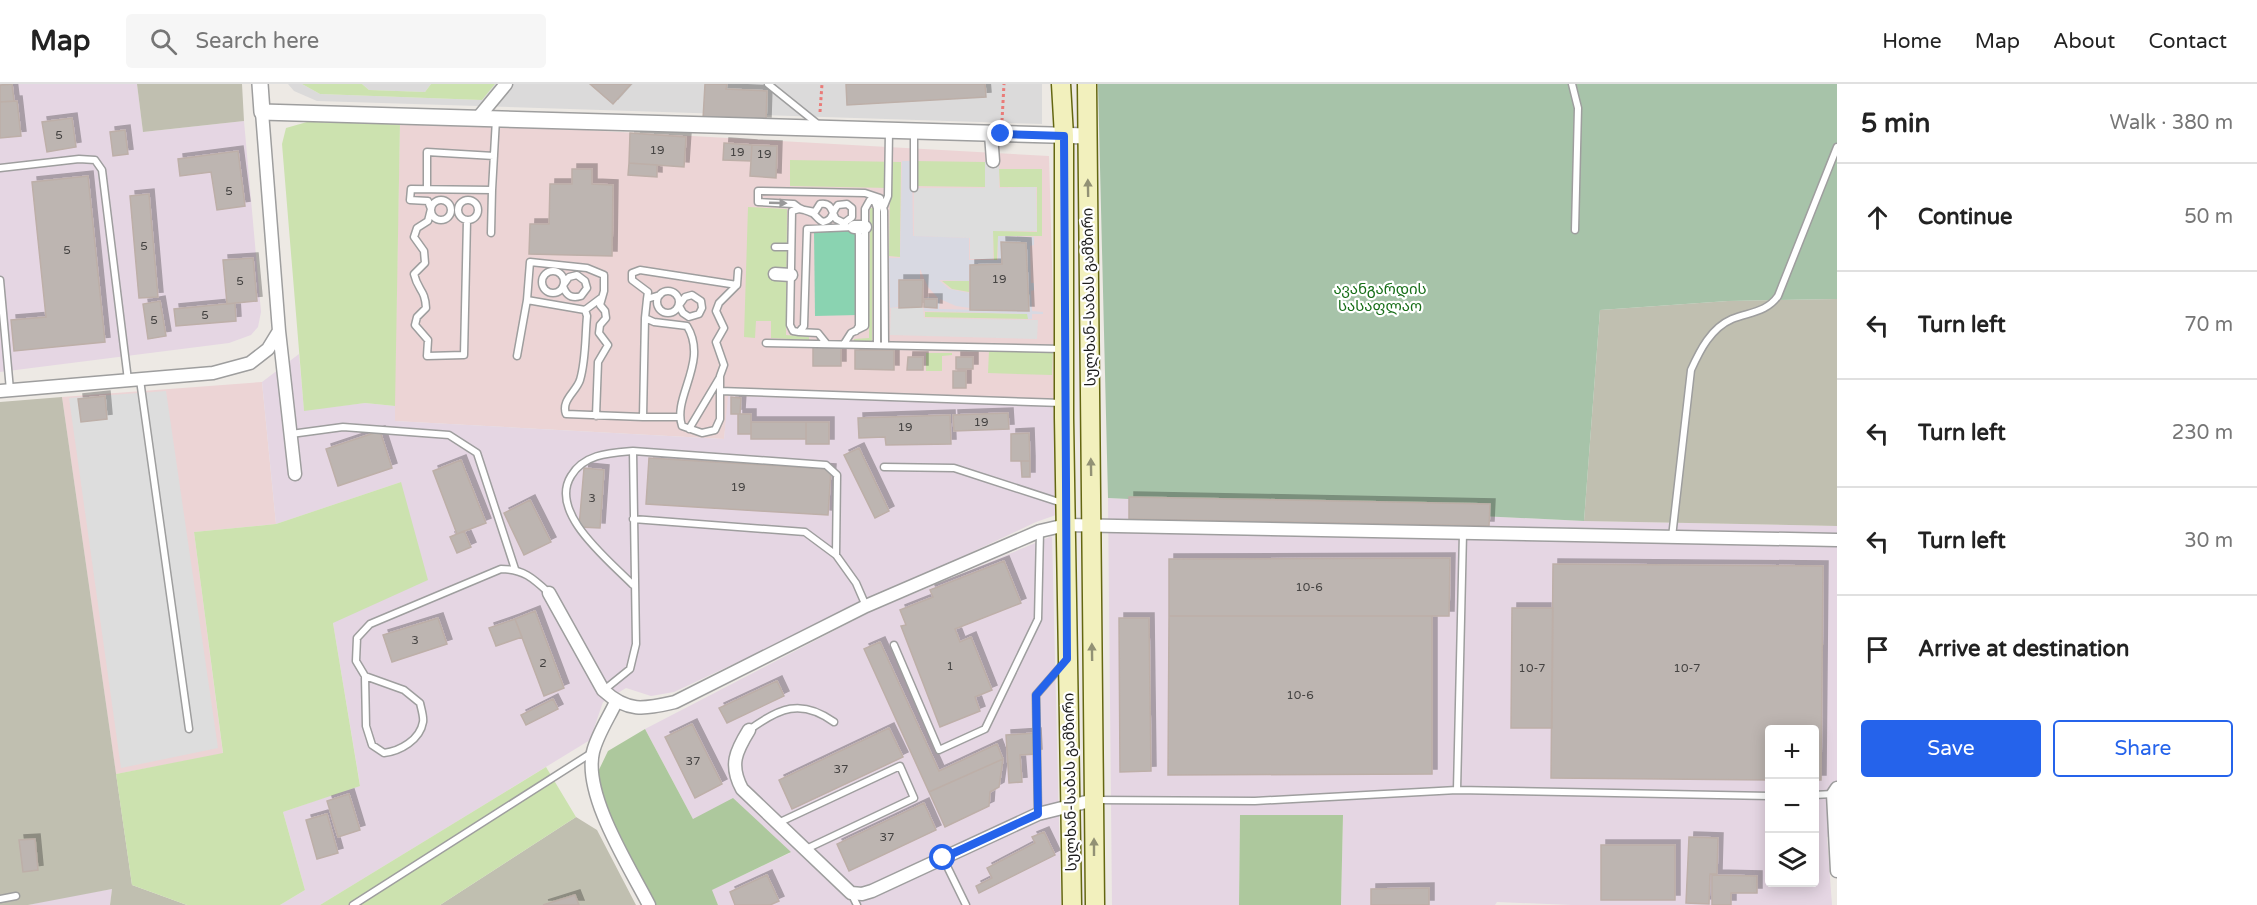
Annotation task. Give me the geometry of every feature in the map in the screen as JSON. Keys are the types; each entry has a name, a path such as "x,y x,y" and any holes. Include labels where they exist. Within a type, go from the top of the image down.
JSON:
{"main road":[{"name":"სულხან-საბას გამზირი","path":"1061,84 1064,136 1065,504 1072,905"},
{"name":"სულხან-საბას გამზირი","path":"1087,84 1095,905"}],"street":[{"path":"260,84 279,331 295,474"},
{"path":"477,119 506,84"},
{"path":"262,112 1087,136"},
{"path":"993,161 996,134"},
{"path":"775,274 791,275"},
{"path":"5,390 213,373 250,363 268,350 279,331"},
{"path":"549,593 603,690 616,702 641,710 675,702 867,606 1041,531 1066,525 1837,540"},
{"path":"616,702 593,752 591,776 598,803 649,905"},
{"path":"749,730 735,752 733,767 742,789 851,893 862,894 872,891 1038,814 1094,800"},
{"path":"1835,791 1837,871"}],"lane":[{"path":"768,84 823,129"},
{"path":"1572,84 1578,108 1575,230"},
{"path":"491,233 496,119"},
{"path":"881,344 881,283 884,206 888,196 889,131"},
{"path":"914,131 914,188"},
{"path":"1672,537 1691,370 1699,351 1712,333 1730,320 1770,307 1778,296 1837,147"},
{"path":"427,189 427,152 494,156"},
{"path":"0,168 79,159 95,160 102,170 189,729"},
{"path":"466,220 464,355 427,356 428,340 415,325 417,317 426,308 425,292 416,283 414,274 425,262 424,251 414,237 417,228 428,221 431,208 428,201 410,200 411,189 492,190"},
{"path":"797,209 815,212 820,204 826,204 833,214 831,219 823,222 815,213 797,209 791,203 758,202 758,191 865,193 880,198 884,206"},
{"path":"856,331 859,327 858,228 865,205 873,201 877,208 881,283"},
{"path":"797,209 792,214 790,325 792,331 818,333 826,343"},
{"path":"799,332 804,326 805,235 809,228 860,227"},
{"path":"844,344 848,336 864,328 866,324 860,227"},
{"path":"776,247 791,247"},
{"path":"517,356 527,300 530,262 598,270 604,275 604,291 600,305 606,311 606,318 600,325 599,333 608,345 598,362 596,416"},
{"path":"643,417 645,318 648,292 636,286 632,280 632,273 640,270 737,285"},
{"path":"554,271 562,277 564,285 558,292 550,293 544,290 541,283 544,275 554,271"},
{"path":"645,318 654,322 681,324 687,326 691,332 692,372 681,403 679,417 682,426 689,429 702,433 715,430 719,425 720,376 723,358 716,342 724,328 716,311 719,303 737,285 738,271"},
{"path":"0,280 5,390"},
{"path":"529,281 541,283"},
{"path":"647,299 666,291 673,292 678,297 679,305 674,312 663,312 658,306 660,295"},
{"path":"527,300 585,309 601,298"},
{"path":"585,309 587,316 582,370 579,383 567,400 564,411 566,414 679,417"},
{"path":"766,342 1066,349"},
{"path":"689,429 720,376"},
{"path":"720,391 1066,403"},
{"path":"291,434 343,427 449,435 477,453 515,569"},
{"path":"603,690 630,669 636,644 633,585 633,451"},
{"path":"633,585 578,527 568,510 565,486 577,466 603,453 633,451 826,465 837,475 836,555"},
{"path":"884,467 954,468 1065,504"},
{"path":"633,519 805,532 836,555 856,583 867,606"},
{"path":"894,645 939,750 985,729 1038,619 1041,531"},
{"path":"1457,790 1463,532"},
{"path":"365,676 405,690 420,703 423,722 414,739 397,751 384,753 372,745 366,726 365,676 356,661 357,638 370,624 501,570 515,569 531,576 549,593"},
{"path":"1038,814 1036,695 1067,659"},
{"path":"749,730 774,712 796,707 822,713 834,722"},
{"path":"353,905 593,752"},
{"path":"777,823 900,766 914,798 804,850"},
{"path":"1094,800 1255,801 1457,790 1765,796"},
{"path":"1819,794 1835,791"},
{"path":"943,858 966,905"},
{"path":"851,893 857,905"},
{"path":"0,899 16,896"}],"path":[{"path":"822,84 820,108 823,129"},
{"path":"996,134 1004,84"}],"shaded area":[{"path":"0,84 137,84 143,132 244,121 261,312 258,327 251,335 229,343 0,372"},
{"path":"137,84 242,84 244,121 143,132"},
{"path":"288,84 302,84 320,94 482,100 495,84 1042,84 1042,124 317,101 294,91"},
{"path":"362,84 431,84 425,92 369,90"},
{"path":"400,123 460,123 1049,156 1056,406 729,396 724,439 394,421"},
{"path":"902,161 912,161 913,236 969,238 969,260 998,260 998,236 1034,237 1034,245 1030,246 1031,283 1034,283 1034,290 1031,291 1032,311 1043,312 1043,314 1032,314 1032,319 1028,319 1027,314 924,311 924,308 937,309 937,300 924,297 938,298 928,287 920,269 920,279 898,280 898,307 890,308 889,258 900,258","holes":["1002,242 1026,243 1029,311 939,309 940,299 956,306 970,308 970,293 949,289 939,280 969,281 969,265 1001,264"]},
{"path":"985,161 999,161 999,188 1036,187 1037,231 993,231 993,259 970,259 970,238 914,236 914,188 985,188"},
{"path":"1837,299 1837,526 1584,521 1600,310 1728,301"},
{"path":"891,308 923,308 924,318 1038,320 1037,339 890,335"},
{"path":"299,354 304,410 365,403 395,406 395,421 724,439 728,396 1056,406 1056,515 1036,522 674,692 651,696 626,688 603,702 590,740 320,905 280,905 305,890 283,812 360,785 333,623 401,482 276,524 262,382"},
{"path":"262,382 276,524 194,532 223,754 116,774 62,397"},
{"path":"166,391 218,748 121,768 69,398"},
{"path":"62,397 132,885 187,905 110,905 112,889 28,905 0,905 0,402"},
{"path":"1108,498 1584,521 1837,526 1837,836 1827,837 1832,905 1572,905 1497,902 1495,905 1341,905 1343,815 1240,815 1239,905 1112,905"},
{"path":"1052,536 1061,905 718,905 711,890 790,853 693,819 645,729 872,611"},
{"path":"576,817 597,830 636,905 440,905"},
{"path":"112,889 110,905 28,905 63,897"}],"green space":[{"path":"302,84 362,84 369,90 425,92 431,84 495,84 482,100 320,94"},
{"name":"ავანგარდის სასაფლაო","path":"1098,84 1837,84 1837,299 1728,301 1600,310 1584,521 1108,498"},
{"path":"307,122 400,123 395,406 365,403 304,411 282,144 286,128"},
{"path":"790,160 901,162 900,257 889,256 890,188 790,186"},
{"path":"914,161 985,162 985,187 913,186"},
{"path":"999,169 1042,169 1042,236 998,236 997,260 994,260 993,231 1037,232 1037,187 1000,187"},
{"path":"748,207 787,209 786,335 809,337 809,340 771,338 771,321 756,321 755,338 744,337"},
{"path":"870,208 873,208 872,342 854,343 854,339 869,338"},
{"path":"814,230 857,230 858,315 815,316"},
{"path":"942,281 969,281 969,292 952,289"},
{"path":"925,312 1028,314 1028,319 925,317"},
{"path":"989,350 1053,352 1052,375 988,373"},
{"path":"926,353 952,353 952,355 942,356 942,371 926,371"},
{"path":"401,482 428,580 333,623 360,786 283,812 305,890 280,905 187,905 132,885 116,774 223,753 194,532 276,524"},
{"path":"645,729 693,819 733,798 791,852 712,890 718,905 655,905 604,803 595,778 608,751"},
{"path":"546,767 576,817 440,905 320,905"},
{"path":"1240,815 1343,815 1341,905 1239,905"}],"building":[{"path":"12,84 14,101 0,102 0,85"},
{"path":"590,84 631,84 613,104"},
{"path":"705,84 727,84 726,89 767,91 766,122 703,119"},
{"path":"846,84 985,84 986,97 847,105"},
{"path":"17,101 21,136 0,138 0,102"},
{"path":"72,118 76,147 47,152 42,122"},
{"path":"125,130 128,154 113,156 110,132"},
{"path":"630,133 686,137 684,167 629,163"},
{"path":"724,143 752,145 751,161 723,160"},
{"path":"752,145 777,146 776,178 750,176"},
{"path":"238,151 245,206 217,210 211,172 180,176 178,159"},
{"path":"629,163 657,165 657,177 628,175"},
{"path":"572,169 592,169 592,184 613,185 612,256 529,254 530,224 549,224 550,184 572,184"},
{"path":"88,176 105,342 14,351 11,320 46,317 32,182"},
{"path":"149,194 158,297 139,298 130,196"},
{"path":"1001,242 1026,243 1029,311 970,310 970,265 1002,264"},
{"path":"253,258 257,301 227,304 223,260"},
{"path":"899,280 923,280 922,307 899,308"},
{"path":"924,299 937,299 937,308 924,307"},
{"path":"160,301 166,336 148,339 143,304"},
{"path":"235,303 236,321 176,326 174,309"},
{"path":"813,346 841,346 841,366 813,366"},
{"path":"855,350 894,350 894,370 855,369"},
{"path":"908,357 923,357 923,370 907,370"},
{"path":"956,357 973,357 973,369 956,369"},
{"path":"953,371 966,371 966,388 953,388"},
{"path":"105,396 107,419 81,422 78,399"},
{"path":"731,397 741,398 740,414 731,414"},
{"path":"1008,413 1009,429 954,431 953,415"},
{"path":"738,414 751,414 751,434 738,434"},
{"path":"950,415 951,444 886,445 885,437 859,438 858,418"},
{"path":"751,422 806,422 806,439 751,439"},
{"path":"806,422 829,422 829,444 806,444"},
{"path":"380,431 392,468 338,486 326,449"},
{"path":"1029,433 1030,461 1011,461 1011,434"},
{"path":"859,448 889,511 875,518 844,455"},
{"path":"649,458 831,469 828,515 646,504"},
{"path":"461,460 486,523 457,534 433,471"},
{"path":"1021,461 1030,461 1030,477 1022,477"},
{"path":"584,468 604,470 600,528 579,527"},
{"path":"1129,497 1490,504 1489,526 1129,519"},
{"path":"530,500 551,542 524,555 504,513"},
{"path":"464,531 471,547 457,553 450,537"},
{"path":"1450,558 1449,616 1169,616 1169,559"},
{"path":"1004,561 1021,603 955,629 960,642 971,637 992,690 975,697 980,711 940,727 901,626 906,625 900,610 933,597 930,590"},
{"path":"1553,564 1823,566 1821,780 1819,780 1819,725 1765,725 1765,780 1551,778"},
{"path":"1512,608 1553,608 1552,728 1511,728"},
{"path":"535,611 564,688 544,696 515,619"},
{"path":"1169,616 1432,616 1432,774 1168,775"},
{"path":"438,618 447,644 392,662 383,635"},
{"path":"1119,618 1149,618 1151,771 1120,772"},
{"path":"515,619 522,637 496,646 489,628"},
{"path":"880,642 939,771 997,744 1003,759 929,792 864,649"},
{"path":"777,681 784,696 727,723 719,708"},
{"path":"553,699 558,709 526,725 521,715"},
{"path":"692,724 722,784 695,798 665,737"},
{"path":"889,728 903,757 792,809 779,780"},
{"path":"1036,733 1037,754 1020,755 1022,782 1009,783 1006,735"},
{"path":"1003,759 999,787 990,792 989,806 945,827 929,792"},
{"path":"349,794 360,830 338,837 327,801"},
{"path":"924,803 936,830 849,871 837,844"},
{"path":"327,814 338,853 317,859 306,820"},
{"path":"1044,832 1055,855 979,893 976,886 992,878 987,868 1035,843 1032,837"},
{"path":"1689,837 1718,838 1717,874 1710,874 1709,904 1686,903"},
{"path":"35,839 38,870 23,872 19,840"},
{"path":"1601,845 1675,845 1675,900 1601,900"},
{"path":"767,875 779,901 770,905 735,905 730,892"},
{"path":"1712,875 1757,876 1757,893 1731,893 1731,905 1712,905"},
{"path":"1429,888 1429,905 1371,905 1371,889"},
{"path":"575,895 579,905 543,905"}],"route":[{"path":"943,858 1038,814 1036,695 1067,659 1064,136 1001,134"}]}
